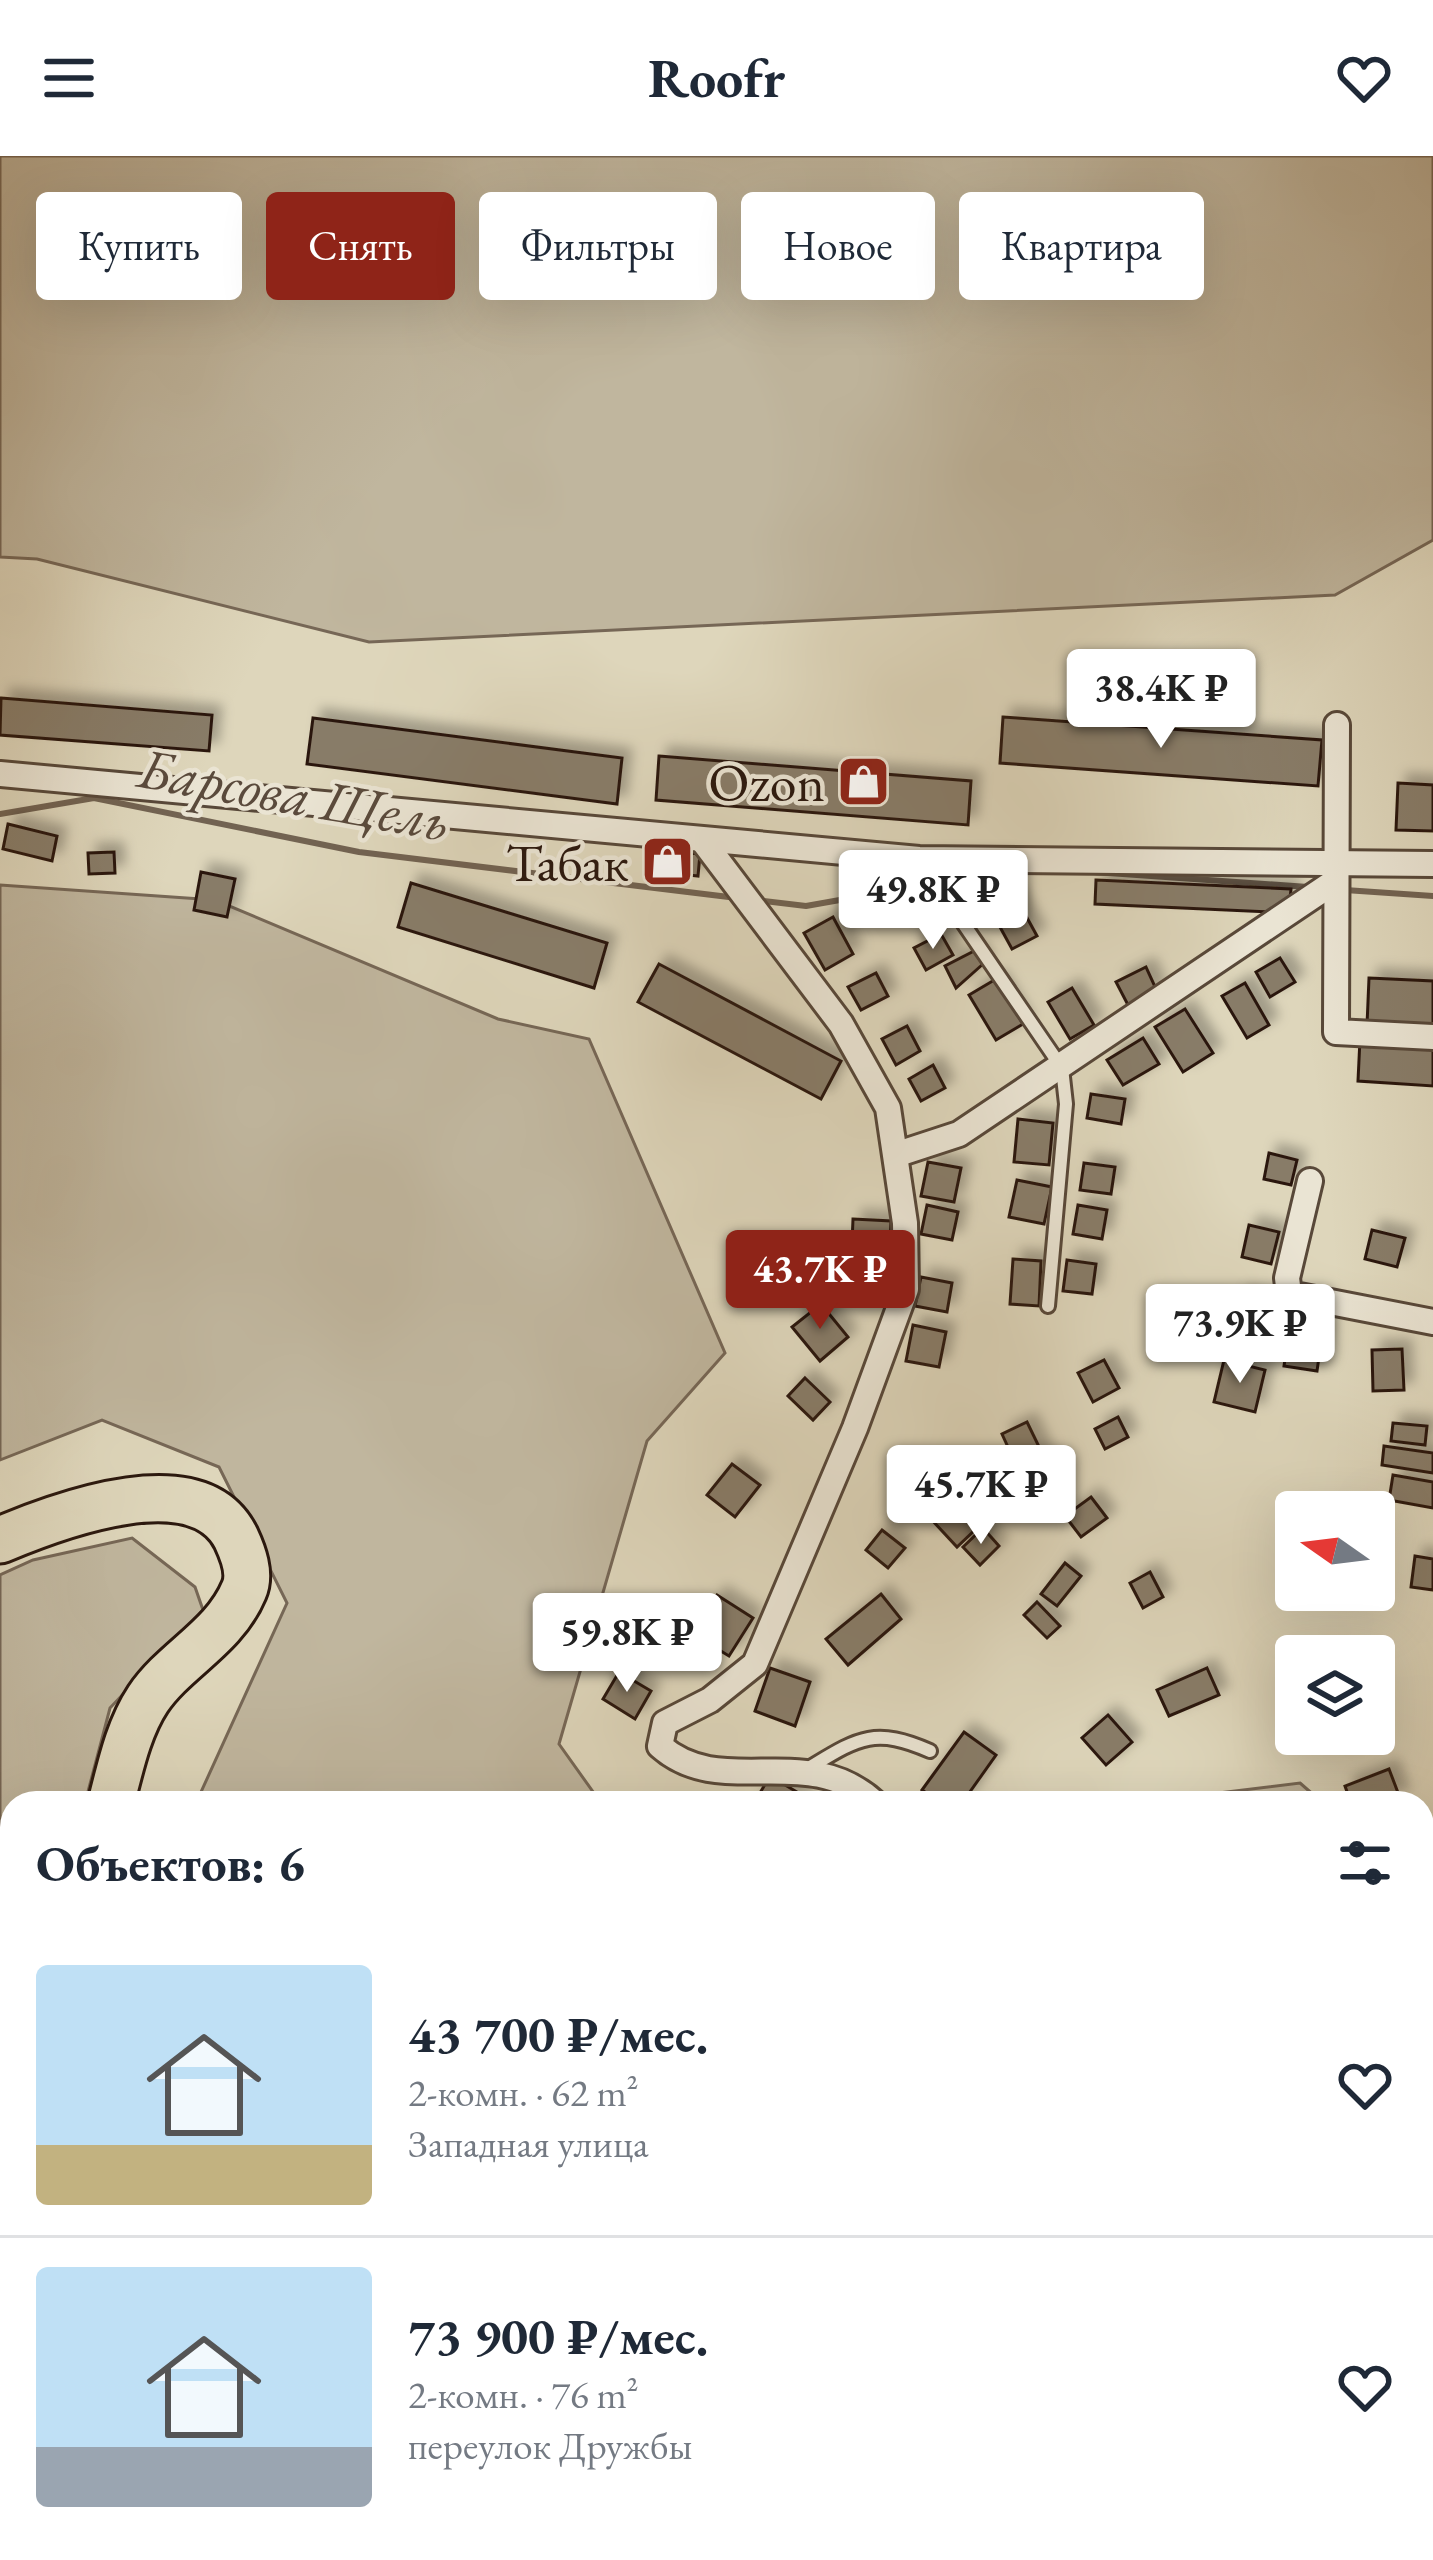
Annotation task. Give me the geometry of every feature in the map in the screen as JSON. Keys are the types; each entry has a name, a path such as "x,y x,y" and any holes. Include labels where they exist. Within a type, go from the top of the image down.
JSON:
{"highway":[{"path":"0,1540 53,1517 136,1498 190,1504 229,1523 244,1554 247,1586 224,1625 148,1699 115,1791"}],"street":[{"path":"1337,725 1336,1032 1433,1037"},
{"path":"0,774 919,859 1335,871 1433,864"},
{"path":"703,842 841,1024 888,1108 898,1154 906,1289 855,1428 755,1664 710,1700 665,1723 659,1746 679,1763 739,1772 806,1769 842,1779 858,1791"},
{"path":"898,1154 959,1134 1062,1068 1335,871"},
{"path":"1310,1181 1287,1278 1289,1294 1433,1322"}],"lane":[{"path":"919,859 1062,1068 1066,1104 1048,1306"},
{"path":"806,1769 860,1737 896,1736 930,1751"}],"shaded area":[{"path":"0,156 1433,156 1433,540 1335,595 369,642 37,559 0,557"},
{"path":"0,885 215,900 498,1019 589,1039 725,1353 647,1441 559,1744 592,1791 201,1791 287,1603 219,1467 102,1420 0,1460"},
{"path":"132,1538 195,1587 203,1610 110,1708 88,1791 0,1791 0,1575 33,1560"},
{"path":"1300,1783 1309,1791 1235,1791"}],"building":[{"path":"1,698 212,715 209,751 0,735"},
{"path":"1003,717 1322,740 1318,786 1000,763"},
{"path":"313,718 622,758 617,804 307,764"},
{"path":"659,756 971,781 968,825 656,800"},
{"path":"1398,783 1433,785 1433,831 1396,830"},
{"path":"8,824 57,836 52,861 3,849"},
{"path":"665,851 700,854 698,876 662,872"},
{"path":"114,852 115,873 89,874 88,853"},
{"path":"201,872 235,879 227,917 194,910"},
{"path":"1096,880 1291,889 1290,900 1270,912 1095,904"},
{"path":"411,883 607,943 594,988 398,927"},
{"path":"1014,894 1037,936 1012,949 989,907"},
{"path":"833,917 853,954 825,970 804,933"},
{"path":"941,934 953,955 926,970 914,948"},
{"path":"976,950 983,964 956,988 945,966"},
{"path":"1280,958 1295,982 1270,997 1256,972"},
{"path":"659,964 841,1061 821,1099 638,1002"},
{"path":"1146,967 1157,991 1128,1005 1116,982"},
{"path":"876,973 888,996 861,1010 848,987"},
{"path":"1369,978 1433,981 1433,1029 1367,1025"},
{"path":"996,979 1023,1024 996,1040 969,995"},
{"path":"1245,983 1269,1025 1247,1038 1222,996"},
{"path":"1072,988 1094,1025 1070,1039 1048,1002"},
{"path":"1185,1009 1213,1053 1183,1072 1155,1027"},
{"path":"907,1026 920,1051 896,1065 882,1039"},
{"path":"1143,1038 1159,1064 1123,1085 1107,1060"},
{"path":"1360,1039 1433,1044 1433,1086 1358,1081"},
{"path":"933,1065 945,1088 921,1101 909,1079"},
{"path":"1091,1094 1125,1099 1121,1124 1087,1118"},
{"path":"1018,1119 1053,1123 1049,1165 1014,1162"},
{"path":"1269,1153 1297,1160 1291,1185 1264,1179"},
{"path":"928,1162 961,1168 954,1202 921,1196"},
{"path":"1084,1163 1115,1167 1111,1194 1080,1190"},
{"path":"1017,1180 1052,1187 1044,1224 1009,1217"},
{"path":"927,1205 958,1212 952,1240 921,1234"},
{"path":"1078,1205 1107,1210 1102,1239 1073,1234"},
{"path":"853,1219 891,1221 889,1268 851,1267"},
{"path":"1249,1225 1279,1232 1271,1264 1242,1257"},
{"path":"1372,1230 1405,1238 1397,1267 1365,1259"},
{"path":"1013,1259 1041,1261 1039,1306 1010,1304"},
{"path":"1067,1260 1096,1264 1092,1294 1063,1291"},
{"path":"921,1277 952,1283 947,1312 915,1306"},
{"path":"1240,1296 1284,1306 1275,1345 1231,1335"},
{"path":"821,1304 848,1337 820,1361 792,1327"},
{"path":"1290,1324 1323,1329 1317,1371 1284,1366"},
{"path":"913,1325 946,1332 939,1367 906,1361"},
{"path":"1402,1349 1404,1390 1373,1391 1372,1350"},
{"path":"1104,1360 1119,1388 1093,1402 1078,1373"},
{"path":"1224,1360 1265,1370 1255,1412 1214,1402"},
{"path":"805,1378 830,1402 813,1420 788,1396"},
{"path":"1118,1417 1128,1437 1105,1449 1095,1429"},
{"path":"1027,1422 1044,1457 1018,1469 1002,1434"},
{"path":"1393,1423 1427,1426 1425,1445 1391,1441"},
{"path":"1384,1446 1433,1453 1433,1473 1382,1465"},
{"path":"732,1464 760,1485 735,1517 707,1495"},
{"path":"1393,1475 1433,1482 1433,1508 1395,1501 1395,1491 1390,1491"},
{"path":"1091,1497 1107,1518 1081,1537 1065,1516"},
{"path":"952,1498 979,1526 957,1547 931,1519"},
{"path":"983,1528 999,1546 980,1565 963,1547"},
{"path":"882,1530 905,1548 888,1568 866,1550"},
{"path":"1415,1556 1433,1559 1433,1590 1411,1587"},
{"path":"1065,1563 1081,1576 1057,1606 1041,1594"},
{"path":"1150,1572 1163,1597 1143,1608 1130,1583"},
{"path":"881,1594 901,1619 848,1665 826,1639"},
{"path":"717,1595 753,1618 729,1656 693,1634"},
{"path":"1037,1602 1060,1626 1047,1638 1024,1615"},
{"path":"770,1668 810,1682 795,1726 755,1711"},
{"path":"1207,1668 1219,1695 1169,1716 1157,1690"},
{"path":"619,1672 651,1691 635,1719 603,1699"},
{"path":"1108,1715 1132,1742 1106,1765 1082,1738"},
{"path":"964,1732 996,1755 970,1791 922,1790"},
{"path":"1389,1769 1397,1791 1347,1791 1345,1786"},
{"path":"770,1776 795,1791 761,1791"}],"waterway":[{"name":"Барсова Щель","path":"0,814 94,798 359,852 737,898"},
{"name":"Барсова Щель","path":"756,900 806,906 1003,871"},
{"name":"Барсова Щель","path":"1094,872 1308,887"},
{"name":"Барсова Щель","path":"1345,890 1433,896"}],"place":[{"name":"Ozon","path":"864,782"},
{"name":"Табак","path":"668,862"}]}
